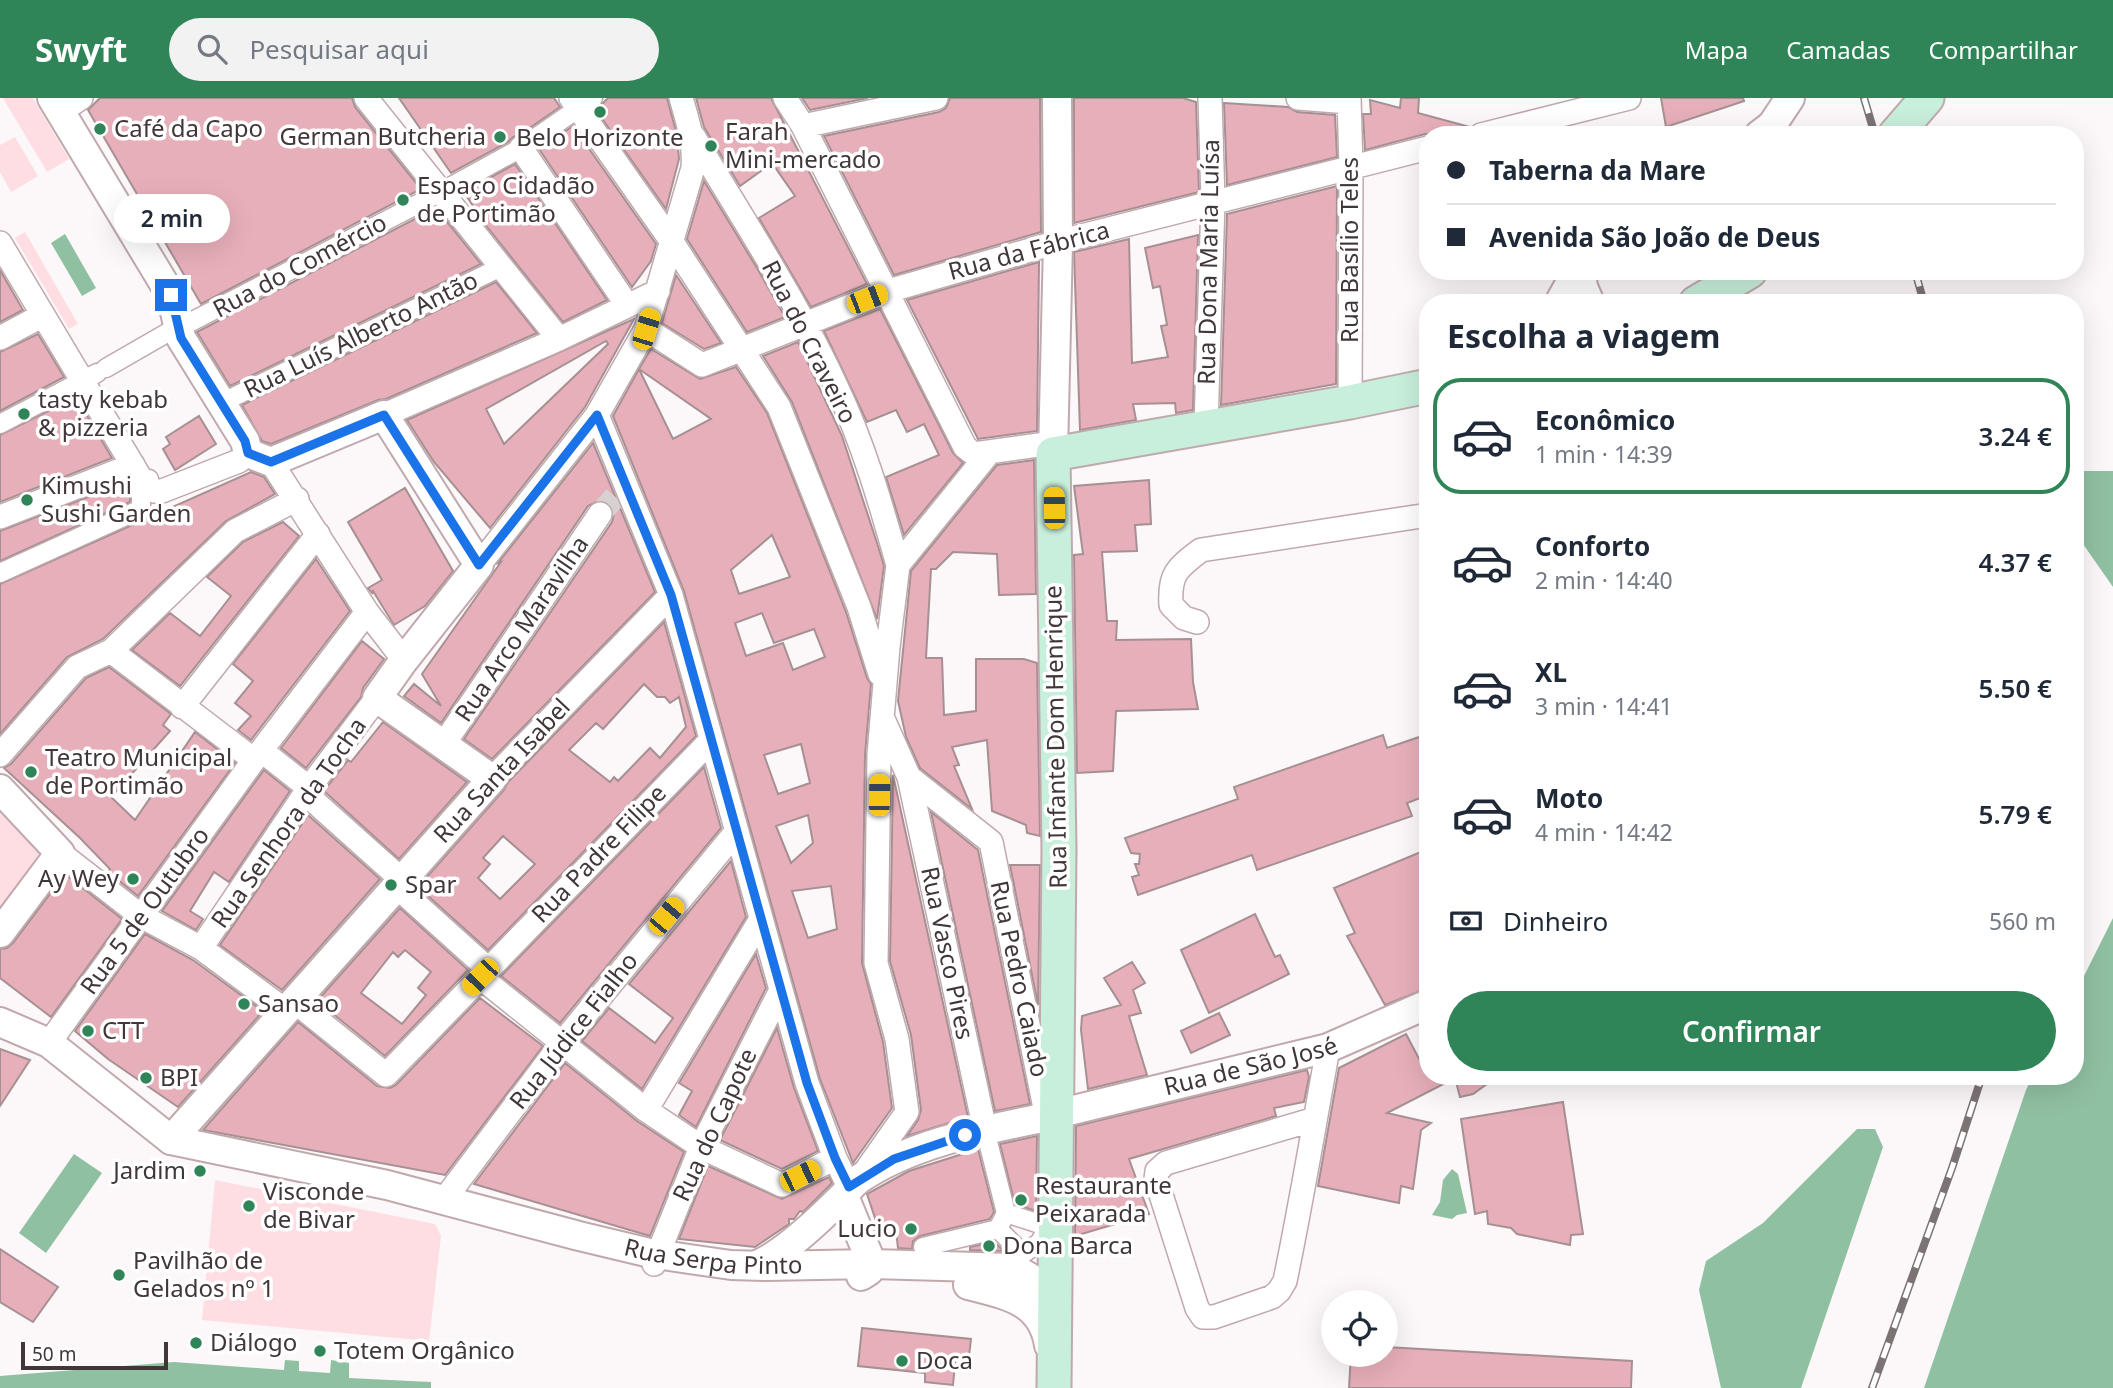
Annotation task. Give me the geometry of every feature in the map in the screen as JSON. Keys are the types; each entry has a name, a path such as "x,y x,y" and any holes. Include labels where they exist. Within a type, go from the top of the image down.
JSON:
{"main road":[{"path":"1903,126 1927,98"},
{"path":"1711,294 1735,280"},
{"path":"1053,448 1206,427 1419,388"},
{"name":"Rua Infante Dom Henrique","path":"1052,1382 1059,849 1053,448"}],"street":[{"path":"366,98 559,339"},
{"path":"492,779 377,698 597,415 646,329 693,168 695,151 681,98"},
{"path":"785,98 803,126 965,447 974,454 1053,448"},
{"path":"803,126 936,98"},
{"name":"Rua Dona Maria Luísa","path":"1206,427 1213,202 1210,98"},
{"path":"1298,98 1349,100"},
{"path":"1516,126 1629,98"},
{"path":"1771,126 1790,98"},
{"name":"Rua Basílio Teles","path":"1349,100 1350,402"},
{"name":"Rua Infante Dom Henrique","path":"1053,448 1058,242 1056,101"},
{"path":"581,102 779,407 859,607 884,692"},
{"name":"Rua do Comércio","path":"0,424 521,148 581,102"},
{"path":"64,103 171,295 181,338 245,441 297,499 367,612 404,660"},
{"name":"Rua do Craveiro","path":"691,132 804,323 838,388 871,470 898,565"},
{"path":"521,148 626,305"},
{"name":"Rua da Fábrica","path":"646,329 702,365 887,291 1058,242 1419,150"},
{"path":"0,243 43,315 95,374 145,480 162,491 239,461 260,458 384,415 559,339 658,291"},
{"name":"Rua Luís Alberto Antão","path":"221,403 501,267"},
{"path":"0,338 43,315"},
{"path":"384,415 479,565"},
{"path":"597,415 671,595 807,1083 835,1158 851,1187 872,1264 863,1275 825,1274 796,1247 813,1223"},
{"path":"851,1187 907,1112 897,1039 876,963 879,755 898,565 988,454"},
{"path":"0,517 145,480"},
{"path":"0,573 141,509 141,490 145,480"},
{"path":"0,755 77,667 111,651 235,531 297,499"},
{"name":"Rua Arco Maravilha","path":"443,745 600,514"},
{"path":"1198,622 1184,618 1171,605 1169,585 1181,566 1201,550 1419,515"},
{"path":"182,707 318,534"},
{"name":"Rua Santa Isabel","path":"171,1140 492,779 671,595"},
{"name":"Rua 5 de Outubro","path":"49,1043 258,756 367,612"},
{"path":"111,651 182,707 307,791 484,973 562,1043 646,1110 701,1147 782,1185 835,1158"},
{"name":"Rua Senhora da Tocha","path":"201,948 307,791 377,698"},
{"name":"Rua Vasco Pires","path":"882,716 909,777 985,1130"},
{"name":"Rua Padre Filipe","path":"290,1006 386,1075 710,740"},
{"name":"Rua Pedro Caiado","path":"909,777 991,842 1058,1114"},
{"path":"0,789 60,853 141,916 201,948 290,1006"},
{"name":"Rua Júdice Fialho","path":"444,1200 562,1043 736,832"},
{"path":"0,933 60,853"},
{"path":"646,1110 761,919"},
{"name":"Rua do Capote","path":"656,1259 701,1147 781,990"},
{"name":"Rua de São José","path":"757,1265 769,1261 851,1187 894,1159 948,1139 1328,1048 1419,1008"},
{"name":"Rua Serpa Pinto","path":"0,1022 49,1043 171,1140 387,1185 722,1275 978,1276"},
{"path":"1315,1119 1166,1163 1157,1171 1156,1179 1197,1308 1203,1317 1214,1317 1272,1297 1285,1281 1315,1119 1328,1048"},
{"path":"985,1130 1002,1221 1023,1254 1040,1242 1052,1223"},
{"path":"923,1247 1002,1221 1052,1223"},
{"path":"1027,1275 1045,1256 1050,1244 1052,1223"},
{"name":"Rua Serpa Pinto","path":"656,1259 757,1265 825,1274 872,1264 978,1276"},
{"path":"978,1276 1012,1268 1032,1276 1049,1297 1053,1312"},
{"path":"978,1276 1031,1309 1047,1334 1052,1382"}],"shaded area":[{"path":"3,98 33,98 69,159 47,172"},
{"path":"15,137 38,176 11,192 0,172 0,145"},
{"path":"25,232 78,324 69,329 15,238"},
{"path":"65,234 96,288 82,296 51,243"},
{"path":"2084,471 2113,471 2113,587 2084,545"},
{"path":"0,800 52,854 0,921"},
{"path":"2113,918 2113,1388 1924,1388 2028,1085 2084,1085 2084,976"},
{"path":"1857,1129 1875,1129 1883,1147 1801,1388 1721,1388 1699,1290 1706,1261 1763,1223"},
{"path":"74,1154 102,1173 46,1253 19,1233"},
{"path":"1452,1169 1458,1174 1467,1213 1452,1219 1432,1215 1440,1202 1443,1180"},
{"path":"215,1180 435,1224 441,1236 429,1341 202,1320"},
{"path":"285,1360 299,1361 299,1371 330,1373 331,1360 349,1363 349,1378 431,1382 431,1388 0,1388 0,1376 174,1362 284,1370"}],"building":[{"path":"100,98 352,98 355,107 421,189 201,304 88,110"},
{"path":"399,98 554,98 560,107 508,142 451,173"},
{"path":"608,98 667,98 677,135 679,159 666,209 596,110"},
{"path":"696,98 771,98 867,284 811,307 759,218 795,196 772,163 740,186 704,127"},
{"path":"802,98 868,98 810,110"},
{"path":"950,98 1040,98 1041,232 894,275 824,136 939,112 946,108"},
{"path":"1074,98 1183,98 1196,102 1199,192 1074,223"},
{"path":"1401,98 1419,98 1418,113 1466,126 1419,126 1419,136 1365,150 1363,114 1371,114 1370,100 1400,108"},
{"path":"1661,98 1743,98 1744,101 1666,126"},
{"path":"1224,103 1288,107 1297,112 1335,115 1337,157 1227,185"},
{"path":"573,126 656,244 651,261 632,287 539,149"},
{"path":"515,164 607,300 563,322 484,223 464,192"},
{"path":"704,181 785,317 747,332 687,239"},
{"path":"1337,186 1336,384 1221,405 1227,214"},
{"path":"436,208 481,264 230,386 197,332"},
{"path":"1198,235 1193,410 1176,413 1175,403 1133,404 1136,420 1080,430 1074,252 1129,239 1132,363 1168,357 1161,326 1167,325 1160,286 1153,288 1145,248"},
{"path":"1039,262 1037,431 978,439 907,300"},
{"path":"0,270 23,310 0,322"},
{"path":"676,275 721,343 704,349 662,323"},
{"path":"496,282 537,333 386,399 271,444 262,441 242,405"},
{"path":"880,309 953,453 963,463 904,535 886,477 939,455 924,424 907,432 896,410 867,422 824,331"},
{"path":"634,319 585,407 490,528 434,462 407,420","holes":["606,341 608,344 504,444 486,409"]},
{"path":"38,334 64,377 0,411 0,352"},
{"path":"798,342 842,436 884,566 877,619 792,402 763,356"},
{"path":"651,349 700,379 736,367 767,413 846,612 871,684 865,755 862,963 883,1042 892,1108 853,1163 820,1079 684,591 613,416 639,369","holes":["639,369 711,419 673,439","772,535 790,577 739,594 731,570","762,613 774,643 814,629 825,657 793,670 783,643 746,656 735,623","801,744 810,783 778,794 764,755","808,815 813,843 791,863 776,826","831,886 837,929 808,938 792,891"]},
{"path":"76,397 112,458 0,502 0,435"},
{"path":"199,416 216,444 175,470 163,449 170,444 166,437"},
{"path":"593,443 655,592 492,759 464,739 612,522 614,514 608,503 600,500 588,506 441,723 404,696 414,684 441,706 422,674 501,562 498,563"},
{"path":"1034,460 1036,594 999,595 997,554 953,552 936,569 931,569 926,658 942,658 944,715 976,711 976,659 1024,659 1037,663 1040,836 1027,833 1026,825 992,811 987,740 952,747 959,765 954,766 972,809 920,768 906,737 898,701 911,571 997,465"},
{"path":"251,472 264,477 275,494 226,521 103,639 67,657 0,734 0,584"},
{"path":"1149,480 1151,524 1135,525 1137,551 1102,552 1107,621 1117,621 1116,640 1191,639 1193,682 1198,709 1116,711 1113,771 1077,773 1074,555 1083,554 1074,486"},
{"path":"127,482 130,502 0,561 0,531"},
{"path":"405,488 453,571 425,606 394,625 373,591 372,593 368,588 382,580 348,522"},
{"path":"283,522 299,536 180,686 132,650 170,613 200,636 231,596 207,577 243,542"},
{"path":"316,559 350,611 251,740 238,730 251,716 235,703 253,681 233,664"},
{"path":"664,622 696,736 488,950 418,887 504,790 508,782","holes":["644,684 657,697 665,697 670,703 679,697 686,727 660,758 650,748 618,781 614,777 610,782 569,750 596,723 603,729","503,836 535,864 500,899 478,878 490,864 483,858"]},
{"path":"362,641 384,659 363,688 361,697 306,768 281,748"},
{"path":"109,667 171,714 163,725 170,731 111,797 135,820 195,732 235,763 138,896 108,872 110,869 80,838 4,768 11,764 86,678"},
{"path":"383,722 467,782 399,859 324,791"},
{"path":"1383,735 1387,748 1419,737 1419,798 1407,803 1412,816 1257,870 1252,855 1138,895 1132,877 1139,875 1135,864 1139,864 1140,854 1131,853 1125,838 1238,799 1234,787"},
{"path":"704,767 721,828 560,1023 501,976"},
{"path":"264,770 290,791 229,882 214,872 190,911 203,919 196,930 162,911"},
{"path":"893,775 968,1117 907,1136 921,1110 911,1035 890,961"},
{"path":"931,812 978,850 1030,1104 995,1111"},
{"path":"308,815 380,879 282,990 220,945"},
{"path":"1419,853 1419,992 1385,1005 1347,936 1355,933 1334,888"},
{"path":"731,861 746,917 642,1089 582,1041 609,1008 655,1043 673,1018 629,984"},
{"path":"1010,865 1040,865 1038,1005"},
{"path":"65,874 122,919 51,1017 0,978 0,949 13,943"},
{"path":"400,908 468,970 385,1056 317,1001","holes":["405,950 431,972 418,988 426,995 402,1024 361,993 393,952 398,957"]},
{"path":"1255,914 1275,957 1280,955 1289,974 1209,1013 1181,950"},
{"path":"145,934 193,960 263,1011 178,1107 108,1059 75,1031"},
{"path":"756,954 766,988 696,1127 679,1115 692,1091 679,1083"},
{"path":"1132,962 1145,983 1133,990 1141,1013 1129,1016 1147,1075 1088,1089 1081,1030 1082,1016 1121,1005 1104,978"},
{"path":"480,998 543,1046 445,1175 203,1130 298,1022 377,1086 390,1088 396,1085"},
{"path":"1219,1013 1230,1035 1191,1053 1181,1031"},
{"path":"777,1028 794,1088 818,1151 782,1169 720,1140"},
{"path":"1406,1034 1419,1059 1419,1085 1441,1085 1387,1113 1431,1123 1421,1130 1413,1189 1401,1186 1399,1203 1318,1186 1339,1068"},
{"path":"0,1049 30,1060 0,1106"},
{"path":"565,1063 637,1121 684,1152 650,1236 474,1184"},
{"path":"1307,1070 1309,1077 1304,1102 1274,1108 1276,1116 1129,1159 1149,1214 1075,1236 1076,1126"},
{"path":"1457,1085 1486,1085 1473,1094 1460,1097"},
{"path":"1563,1102 1583,1234 1571,1235 1570,1245 1517,1234 1511,1228 1488,1224 1487,1211 1475,1214 1461,1119"},
{"path":"1037,1136 1036,1211 1015,1204 1000,1144"},
{"path":"978,1149 994,1212 990,1219 920,1236 913,1241 912,1249 898,1248 895,1223 878,1227 867,1194 909,1171"},
{"path":"708,1166 782,1199 829,1177 832,1183 803,1212 800,1211 794,1219 789,1219 789,1224 755,1247 679,1239"},
{"path":"994,1242 1004,1251 970,1250 970,1247"},
{"path":"0,1249 58,1287 33,1322 0,1302"},
{"name":"Doca","path":"862,1328 971,1339 969,1356 956,1354 953,1385 925,1382 925,1373 858,1366"},
{"path":"1398,1348 1632,1361 1631,1388 1349,1388 1350,1367 1398,1367"}],"tunnel":[{"path":"600,514 622,489"}],"railway":[{"path":"1864,98 1872,126"},
{"path":"1918,280 1921,294"},
{"path":"1872,1388 1952,1168 1979,1085"}],"place":[{"name":"Belo Horizonte","path":"600,112"},
{"name":"Café da Capo","path":"100,129"},
{"name":"German Butcheria","path":"500,137"},
{"name":"Farah Mini-mercado","path":"711,146"},
{"name":"Espaço Cidadão de Portimão","path":"403,200"},
{"name":"tasty kebab & pizzeria","path":"24,414"},
{"name":"Kimushi Sushi Garden","path":"27,500"},
{"name":"Teatro Municipal de Portimão","path":"31,772"},
{"name":"Ay Wey","path":"133,879"},
{"name":"Spar","path":"391,885"},
{"name":"Sansao","path":"244,1004"},
{"name":"CTT","path":"88,1031"},
{"name":"BPI","path":"146,1078"},
{"name":"Jardim","path":"200,1171"},
{"name":"Restaurante Peixarada","path":"1021,1200"},
{"name":"Visconde de Bivar","path":"249,1206"},
{"name":"Lucio","path":"911,1229"},
{"name":"Dona Barca","path":"989,1246"},
{"name":"Pavilhão de Gelados nº 1","path":"119,1275"},
{"name":"Diálogo","path":"196,1343"},
{"name":"Totem Orgânico","path":"320,1351"},
{"name":"Doca","path":"902,1361"}],"route":[{"path":"171,295 181,338 245,441 248,453 271,462 384,415 479,565 597,415 671,595 807,1083 835,1158 849,1187 894,1159 965,1135"}]}
